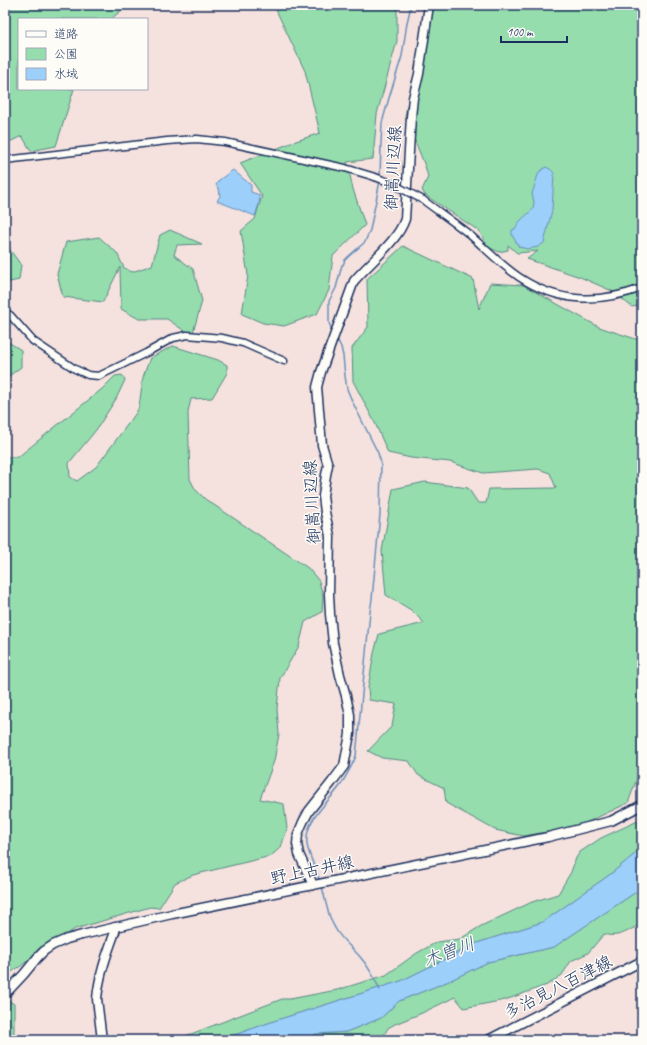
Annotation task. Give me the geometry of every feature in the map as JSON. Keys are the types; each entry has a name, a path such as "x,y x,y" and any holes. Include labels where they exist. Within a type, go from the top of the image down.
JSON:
{"main road":[{"name":"御嵩川辺線","path":"313,885 299,854 297,844 298,834 309,811 344,766 350,734 350,714 333,643 330,614 330,536 323,496 328,466 322,445 317,387 354,281 383,251 403,226 405,219 410,117 419,74 429,5"},
{"name":"野上古井線","path":"5,993 44,951 67,940 82,935 172,914 434,861 589,827 611,821 642,805"},
{"path":"102,1040 97,994 101,972 115,932 115,927"},
{"name":"多治見八百津線","path":"488,1040 642,961"}],"street":[{"path":"5,160 167,140 197,139 225,142 345,168 391,183 423,200 470,235 518,276 547,292 577,299 600,299 642,288"},
{"path":"5,312 10,315 33,341 88,375 99,376 173,338 187,335 222,338 244,343 284,361"}],"green space":[{"path":"5,5 33,5 43,8 46,5 128,5 112,18 18,18 18,90 74,90 56,146 31,151 22,136 5,144"},
{"path":"276,5 396,5 397,7 397,41 377,114 373,159 347,162 353,189 365,225 333,256 329,290 317,314 284,326 263,323 242,314 248,275 241,231 255,219 262,196 240,163 320,133 305,71 276,10"},
{"path":"435,5 642,5 642,305 632,307 612,291 580,277 527,259 538,251 517,253 508,245 508,250 499,252 488,247 479,231 425,195 422,190 428,177 405,116 412,81 423,66 433,8"},
{"path":"170,230 202,244 177,245 174,255 193,269 202,301 192,336 167,319 139,319 121,309 120,267 103,302 63,297 57,274 66,242 99,237 117,253 124,268 132,272 152,265 160,235"},
{"path":"5,243 21,265 19,280 5,283"},
{"path":"403,246 473,279 479,309 490,283 523,285 599,327 642,341 642,765 628,803 577,827 523,836 495,830 446,803 444,788 418,775 409,761 382,758 368,751 392,726 396,704 369,700 368,688 379,634 424,623 411,610 386,595 382,551 393,489 425,482 468,488 478,503 486,503 489,489 556,488 550,473 538,469 483,473 450,462 411,458 388,453 375,423 353,381 352,348 368,327 367,279"},
{"path":"5,340 21,350 21,367 5,379"},
{"path":"173,346 218,360 227,365 227,373 212,398 191,399 188,412 190,479 195,489 205,499 308,568 319,581 323,596 322,612 305,622 299,646 280,678 277,709 279,734 274,761 260,799 284,804 287,829 281,847 271,856 193,875 175,883 159,908 150,907 75,929 5,976 5,457 18,457 102,389 115,376 122,375 125,380 116,399 96,430 69,463 70,477 77,481 96,467 136,413 139,407 143,377 150,358"},
{"path":"642,819 642,848 612,873 543,922 477,943 401,981 277,1020 220,1040 172,1040 282,999 290,999 337,990 386,975 417,953 437,942 460,939 481,926 532,902 558,894 571,872 580,852 601,838"},
{"path":"642,888 642,923 619,935 604,934 588,953 571,961 562,975 547,985 505,1000 464,1008 455,997 388,1028 381,1040 306,1040 316,1034 346,1032 381,1018 399,1001 449,981 488,962 554,947"},
{"path":"8,1000 14,1004 14,1040 5,1040 5,1005"}],"water":[{"path":"546,167 554,173 552,210 544,243 538,247 528,249 519,247 512,235 512,230 515,229 519,222 533,209 534,202 532,194 539,172"},
{"path":"233,170 251,185 251,192 260,195 255,216 217,201 220,196 219,189 216,185 219,180"},
{"name":"木曽川","path":"642,848 642,888 554,947 488,962 449,981 399,1001 381,1018 346,1032 316,1034 306,1040 220,1040 277,1020 401,981 477,943 543,922 612,873"}],"waterway":[{"path":"380,177 382,123 402,56 411,5"},
{"path":"332,330 329,323 329,301 336,288 342,265 345,260 365,242 370,230 380,181"},
{"path":"320,882 308,848 307,835 314,819 342,783 356,756 380,514 381,463 378,453 347,389 343,356 337,339"},
{"path":"322,887 332,923 340,936 367,965 380,990"}]}
